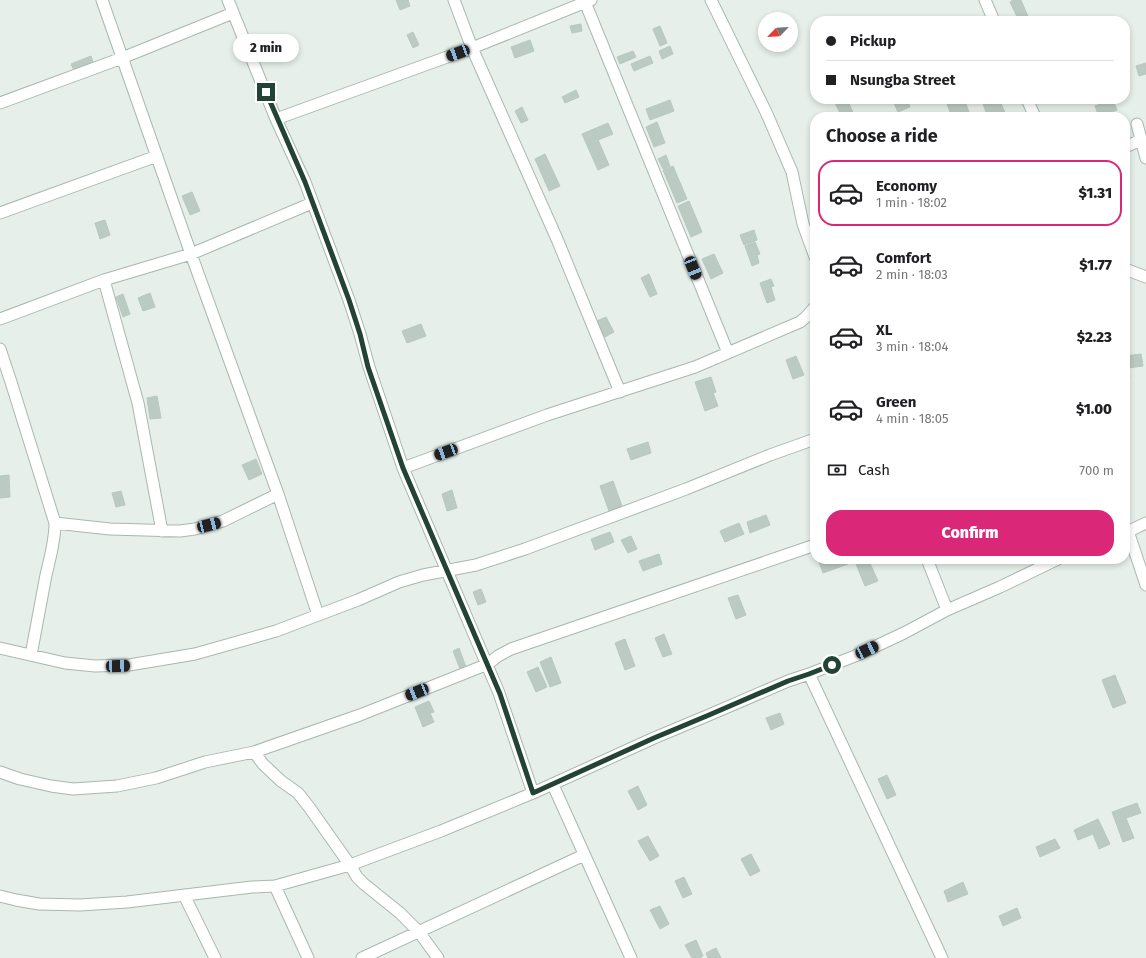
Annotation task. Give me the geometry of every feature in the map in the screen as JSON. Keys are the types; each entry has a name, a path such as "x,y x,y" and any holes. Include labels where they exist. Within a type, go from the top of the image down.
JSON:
{"street":[{"path":"102,0 191,254 278,494 318,615"},
{"path":"228,0 276,118 305,182 349,300 360,334 368,367 403,468 488,664 500,694 533,793"},
{"path":"454,0 472,48 560,247 620,392"},
{"path":"711,0 766,112 792,172 803,224 810,244"},
{"path":"985,0 992,16"},
{"path":"276,118 472,48 588,1 728,353"},
{"path":"0,103 122,58 233,13"},
{"path":"1137,124 1146,158"},
{"path":"1130,146 1141,140"},
{"path":"0,213 157,156"},
{"path":"0,319 104,280 191,254 312,203"},
{"path":"1130,271 1146,277"},
{"path":"104,280 138,403 162,530"},
{"path":"403,468 548,415 695,367 810,318"},
{"path":"0,349 55,523 52,550 31,655"},
{"path":"0,648 65,662 95,666 129,665 195,654 276,632 358,600 399,582 423,575 476,565 525,549 679,492 770,455 810,441"},
{"path":"55,523 110,529 188,530 223,521 278,494"},
{"path":"1130,531 1146,523"},
{"path":"1130,540 1146,584"},
{"path":"0,772 20,779 51,786 73,789 95,788 118,786 156,778 205,762 254,752 360,715 488,664 498,656 511,649 810,547"},
{"path":"929,564 947,610"},
{"path":"0,896 39,904 80,905 127,902 275,886 350,865 553,785 654,738 788,681 855,656 904,633 947,610 1048,564"},
{"path":"809,674 942,958"},
{"path":"254,752 263,764 281,781 298,793 357,877 400,913 419,932 438,958"},
{"path":"553,785 631,958"},
{"path":"362,958 584,855"},
{"path":"275,886 308,958"},
{"path":"184,895 215,958"}],"building":[{"path":"396,0 408,0 410,6 400,10"},
{"path":"1013,0 1021,0 1028,16 1017,16 1010,2"},
{"path":"581,24 582,31 572,33 570,26"},
{"path":"660,26 667,43 660,46 653,29"},
{"path":"413,32 419,45 413,48 407,35"},
{"path":"530,40 534,51 515,58 511,47"},
{"path":"670,46 673,54 662,59 659,51"},
{"path":"633,51 636,57 620,64 617,57"},
{"path":"91,56 94,65 75,73 71,64"},
{"path":"650,56 653,63 634,71 631,64"},
{"path":"1146,63 1146,74 1139,76 1136,66"},
{"path":"576,90 579,97 565,103 562,97"},
{"path":"670,100 674,111 650,120 646,109"},
{"path":"836,104 849,104 853,112 840,112"},
{"path":"894,104 909,104 910,107 898,112"},
{"path":"947,104 966,104 969,112 950,112"},
{"path":"983,104 1001,104 1005,112 986,112"},
{"path":"1101,104 1115,104 1117,110 1112,112 1097,112 1095,106"},
{"path":"522,107 528,120 521,123 515,111"},
{"path":"657,122 665,143 654,147 646,127"},
{"path":"608,123 613,134 598,140 609,165 598,170 582,134"},
{"path":"545,154 560,186 549,191 535,159"},
{"path":"666,155 670,166 663,169 658,159"},
{"path":"673,166 687,199 677,203 663,170"},
{"path":"192,192 200,211 190,215 182,196"},
{"path":"689,201 702,232 691,237 678,206"},
{"path":"105,220 110,235 100,239 95,223"},
{"path":"754,230 757,240 744,245 740,235"},
{"path":"755,242 760,254 757,255 759,263 752,266 745,246"},
{"path":"714,254 723,273 711,279 702,259"},
{"path":"649,274 657,294 650,297 641,278"},
{"path":"771,279 774,286 771,287 775,300 767,303 760,283"},
{"path":"150,293 155,307 143,311 138,298"},
{"path":"123,294 130,314 123,317 116,297"},
{"path":"606,317 614,332 605,337 597,321"},
{"path":"421,324 426,336 407,343 402,331"},
{"path":"1141,354 1143,366 1130,368 1130,355"},
{"path":"796,356 804,375 793,379 786,360"},
{"path":"711,377 716,392 713,393 718,406 705,411 695,382"},
{"path":"157,396 161,418 150,419 147,398"},
{"path":"648,442 651,453 631,460 627,449"},
{"path":"256,459 262,474 249,480 242,465"},
{"path":"9,475 10,497 0,498 0,476"},
{"path":"613,481 622,506 609,511 600,486"},
{"path":"452,490 457,508 447,511 442,494"},
{"path":"121,491 125,505 116,507 112,493"},
{"path":"766,515 770,525 750,533 747,522"},
{"path":"739,523 744,534 725,542 720,531"},
{"path":"610,532 614,542 595,550 591,539"},
{"path":"631,536 637,549 628,553 621,540"},
{"path":"659,554 662,564 643,571 639,561"},
{"path":"820,564 848,564 823,573"},
{"path":"856,564 870,564 878,581 865,586"},
{"path":"481,589 486,602 478,605 473,592"},
{"path":"738,595 746,615 736,619 728,598"},
{"path":"664,634 672,654 663,657 655,638"},
{"path":"625,639 635,666 625,670 615,643"},
{"path":"459,648 466,667 460,669 453,651"},
{"path":"551,657 561,683 550,687 540,662"},
{"path":"538,667 547,687 536,692 527,672"},
{"path":"1115,675 1126,703 1113,708 1102,680"},
{"path":"429,701 434,712 430,713 434,722 423,727 415,707"},
{"path":"780,713 784,724 771,730 766,718"},
{"path":"887,775 896,795 887,799 878,779"},
{"path":"638,786 647,805 638,810 628,791"},
{"path":"1137,803 1141,813 1126,818 1134,838 1123,842 1112,812"},
{"path":"1098,819 1110,844 1099,849 1093,834 1078,840 1074,830"},
{"path":"648,836 659,856 650,861 638,841"},
{"path":"1055,839 1060,848 1040,857 1036,847"},
{"path":"751,854 760,871 750,876 741,859"},
{"path":"684,877 692,894 683,898 675,881"},
{"path":"963,882 968,894 948,902 944,891"},
{"path":"660,906 669,924 660,929 650,910"},
{"path":"1017,908 1021,918 1003,926 999,916"},
{"path":"696,940 703,956 700,958 692,958 685,945"},
{"path":"716,948 721,958 708,958 706,953"}],"route":[{"path":"266,92 305,182 349,300 360,334 368,367 403,468 500,694 533,793 654,738 788,681 832,665"}]}
